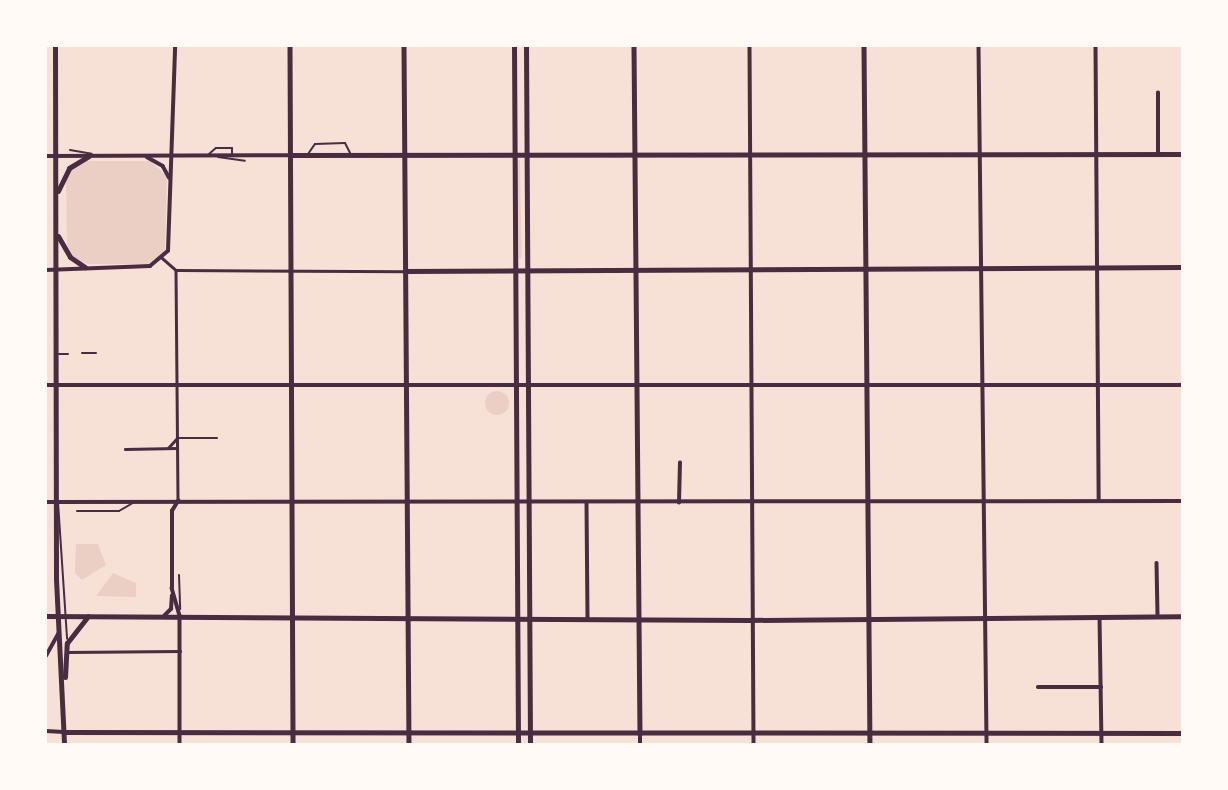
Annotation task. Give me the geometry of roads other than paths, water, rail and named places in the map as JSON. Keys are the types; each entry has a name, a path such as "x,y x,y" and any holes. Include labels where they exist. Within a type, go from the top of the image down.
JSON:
{"main road":[{"path":"55,46 57,616 64,684 64,744"},
{"path":"514,46 518,744"},
{"path":"526,46 530,744"},
{"path":"56,197 69,168 92,156"},
{"path":"57,234 70,257 85,267"},
{"path":"64,684 67,643 88,616"}],"street":[{"path":"46,270 148,267 161,257 169,246 175,46"},
{"path":"290,46 293,744"},
{"path":"404,46 409,744"},
{"path":"634,46 640,744"},
{"path":"750,46 754,744"},
{"path":"864,46 870,744"},
{"path":"979,46 987,744"},
{"path":"1096,46 1099,501"},
{"path":"1158,93 1158,154"},
{"path":"46,156 634,151 1182,154"},
{"path":"143,156 163,166 169,182"},
{"path":"161,257 176,271 1182,267"},
{"path":"164,617 172,606 172,511 178,501 176,271"},
{"path":"46,385 1182,385"},
{"path":"168,448 177,438 217,438"},
{"path":"125,449 177,448"},
{"path":"680,463 680,503"},
{"path":"162,501 172,511"},
{"path":"46,502 1182,501"},
{"path":"587,503 588,619"},
{"path":"1157,563 1158,617"},
{"path":"172,588 180,617 180,744"},
{"path":"46,616 639,620 1182,616"},
{"path":"1100,617 1102,744"},
{"path":"46,656 59,629"},
{"path":"67,652 180,651"},
{"path":"1038,687 1101,687"},
{"path":"46,731 870,736 1182,733"}],"lane":[{"path":"308,155 315,144 345,143 351,155"},
{"path":"208,155 216,148 232,148 232,155"},
{"path":"69,150 92,156"},
{"path":"480,153 480,163"},
{"path":"214,155 245,161"},
{"path":"82,353 96,353"},
{"path":"58,354 68,354"},
{"path":"58,501 67,643"},
{"path":"78,511 118,511 137,501"},
{"path":"179,575 180,617"}]}
